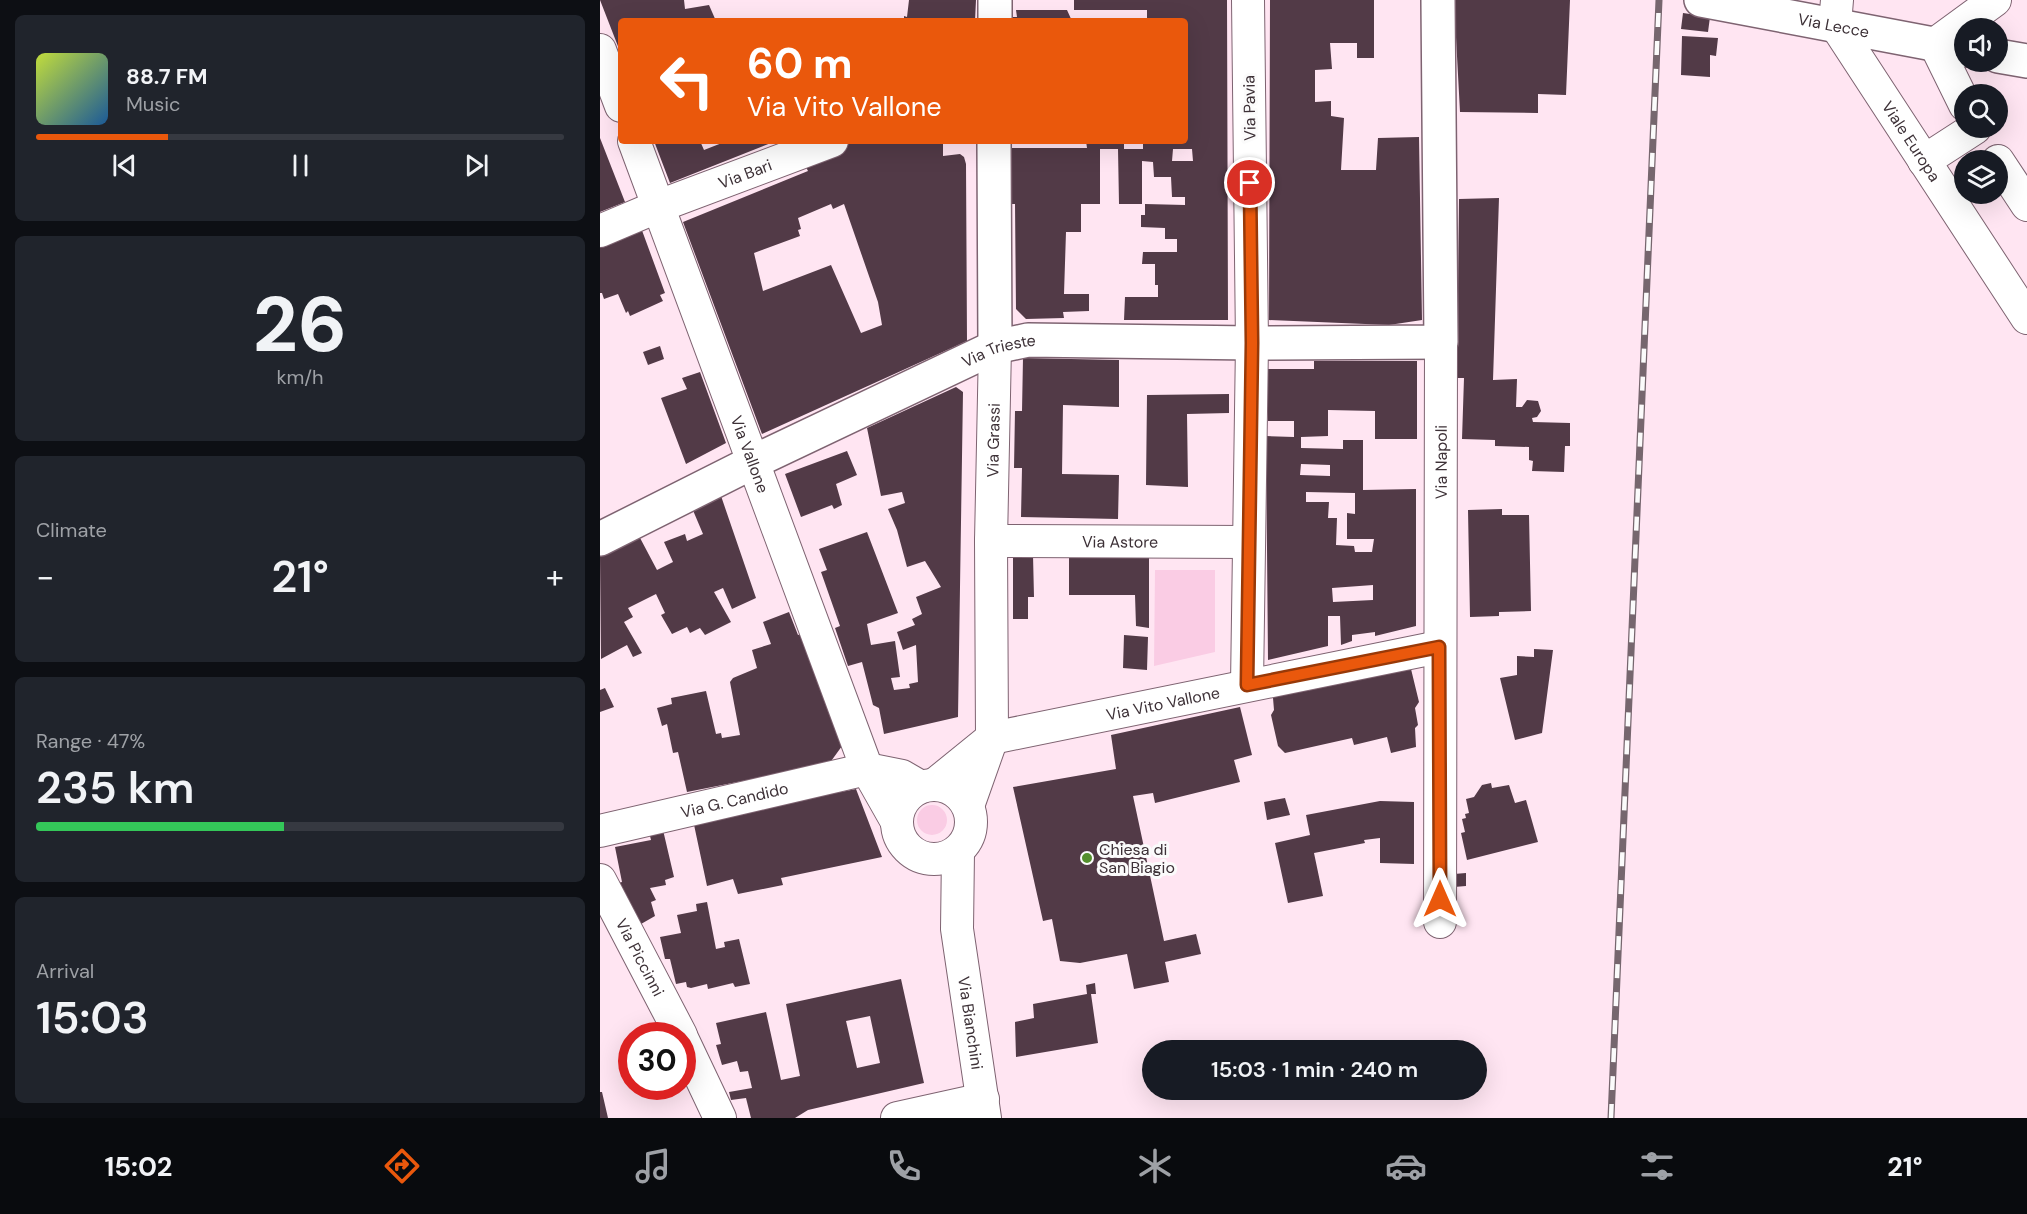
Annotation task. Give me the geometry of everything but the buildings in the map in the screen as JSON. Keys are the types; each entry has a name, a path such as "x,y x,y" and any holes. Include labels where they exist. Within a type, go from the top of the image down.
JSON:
{"street":[{"path":"994,18 995,0"},
{"name":"Via Pavia","path":"1247,685 1252,343 1248,0"},
{"name":"Via Napoli","path":"1438,0 1441,342 1440,922"},
{"name":"Via Lecce","path":"1701,0 1836,12 1950,47"},
{"path":"1960,84 1950,47 1995,0"},
{"name":"Viale Europa","path":"1836,12 1924,161 2027,318"},
{"path":"600,50 618,98"},
{"path":"2008,58 2027,61"},
{"path":"1924,161 1960,138"},
{"name":"Via Vallone","path":"635,144 867,769 897,822"},
{"name":"Via Bari","path":"600,231 824,144"},
{"name":"Via Grassi","path":"968,806 992,738 994,144"},
{"path":"2008,176 2027,205"},
{"name":"Via Trieste","path":"600,539 753,462 995,347 1028,340 1252,343 1441,342"},
{"name":"Via Astore","path":"991,541 1249,542"},
{"name":"Via Vito Vallone","path":"992,738 1439,647"},
{"path":"867,769 902,776 927,786 948,787 960,794 968,806 972,822 969,839 958,852 945,859 930,860 916,855 905,847 898,835 897,822 900,807 908,795 927,786 992,738"},
{"name":"Via G. Candido","path":"600,831 867,769"},
{"path":"957,929 958,852"},
{"path":"916,855 942,896 957,929"},
{"name":"Via Piccinni","path":"600,880 675,1022"},
{"name":"Via Bianchini","path":"957,929 984,1108"},
{"name":"Via Piccinni","path":"696,1066 720,1118"},
{"path":"897,1118 984,1108"}],"shaded area":[{"path":"1155,570 1215,570 1215,652 1154,666"},
{"path":"932,805 943,809 947,820 943,831 932,835 921,831 917,820 921,809"}],"railway":[{"path":"1611,1118 1659,0"}],"place":[{"name":"Chiesa di San Biagio","path":"1087,858"}],"route":[{"path":"1250,183 1252,343 1247,685 1439,647 1440,899"}]}
